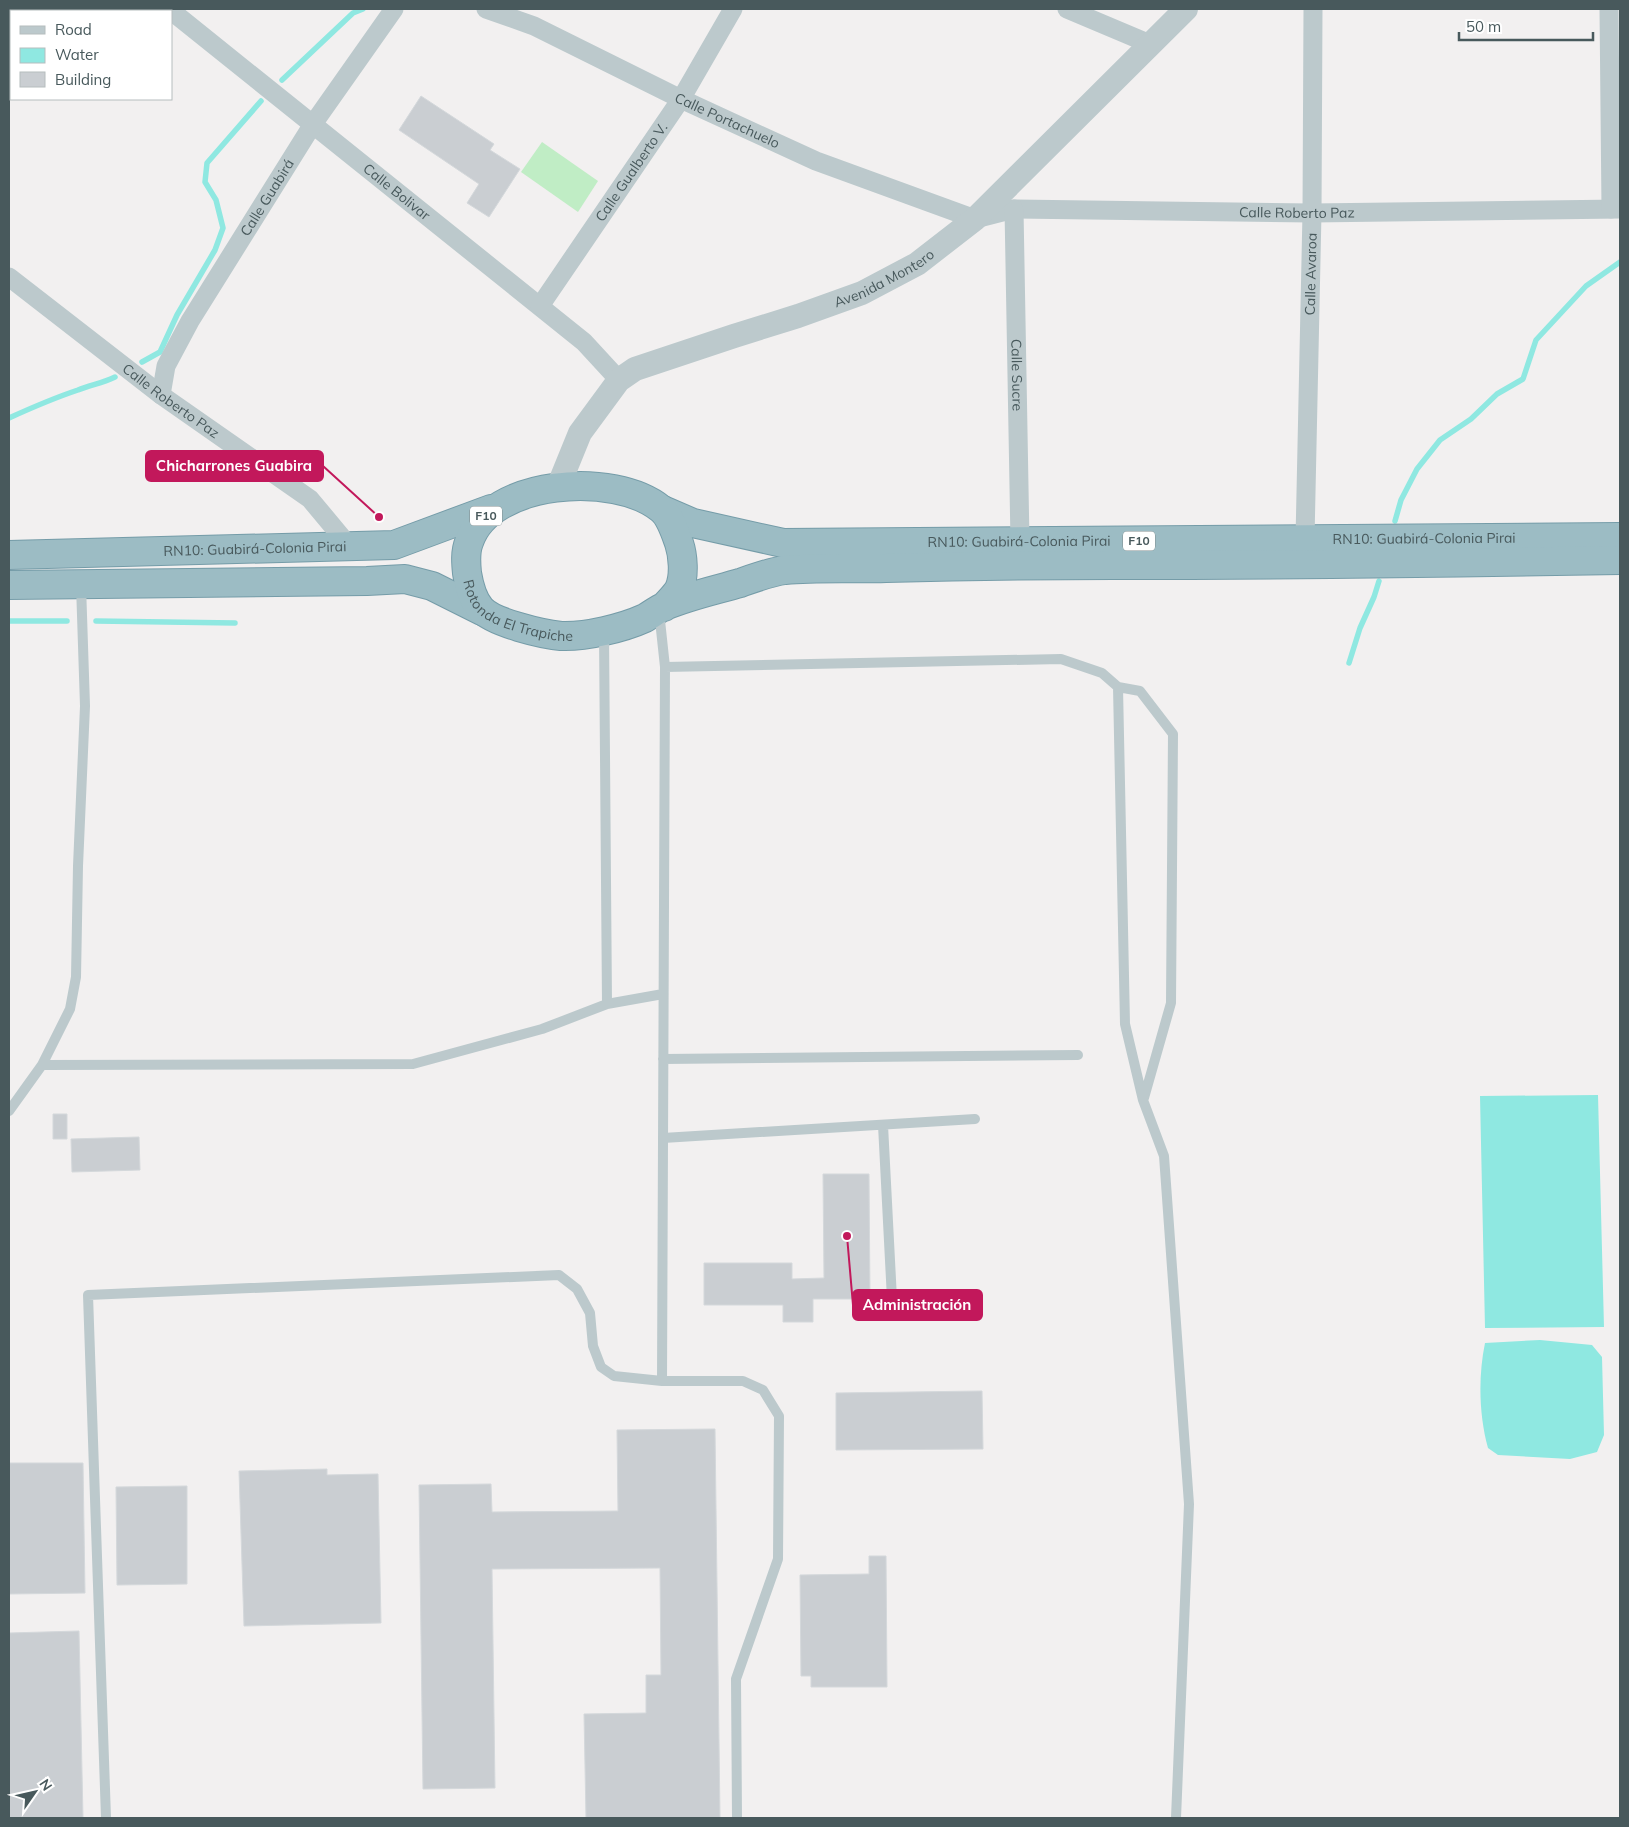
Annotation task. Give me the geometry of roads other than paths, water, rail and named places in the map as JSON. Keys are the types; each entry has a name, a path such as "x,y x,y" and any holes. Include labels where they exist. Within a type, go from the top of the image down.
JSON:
{"highway":[{"name":"Rotonda El Trapiche","path":"587,486 611,488 632,493 663,510 674,529 681,549 683,572 680,589 662,608 642,619 604,631 563,636 522,628 504,622 482,610 469,586 466,564 467,546 475,527 495,508 535,492 558,487 587,486"},
{"name":"RN10: Guabirá-Colonia Pirai","path":"9,555 394,545 495,508"},
{"name":"RN10: Guabirá-Colonia Pirai","path":"663,510 693,523 783,543 1620,537"},
{"name":"RN10: Guabirá-Colonia Pirai","path":"662,608 782,570 1020,565 1304,565 1620,560"},
{"name":"F10","path":"9,585 404,579 432,586 482,610"}],"street":[{"name":"Calle Guabirá","path":"161,395 166,366 171,355 242,236 313,124 394,9"},
{"name":"Calle Portachuelo","path":"486,9 534,26 816,161 975,219"},
{"name":"Calle Gualberto V.","path":"540,306 681,98 733,9"},
{"path":"1067,9 1150,44"},
{"name":"Avenida Montero","path":"558,487 580,433 619,380 635,369 798,316 862,292 917,264 975,219 1186,9"},
{"name":"Calle Avaroa","path":"1305,539 1312,213 1313,9"},
{"path":"1609,9 1616,209"},
{"name":"Calle Bolivar","path":"172,11 584,342 619,380"},
{"name":"Calle Roberto Paz","path":"975,219 1014,209 1312,213 1616,209"},
{"name":"Calle Sucre","path":"1014,209 1020,542"},
{"name":"Calle Roberto Paz","path":"9,276 161,395 310,499 350,547"}],"lane":[{"path":"9,1111 42,1065 70,1010 76,977 85,706 81,584"},
{"path":"662,608 665,667 662,1381"},
{"path":"604,631 607,1004"},
{"path":"665,667 1062,659 1102,673 1118,687 1140,692 1173,734 1171,1003 1144,1100"},
{"path":"1118,687 1125,1024 1144,1100 1164,1156 1189,1504 1176,1818"},
{"path":"42,1065 413,1064 542,1029 607,1004 663,994"},
{"path":"663,1059 1078,1055"},
{"path":"662,1138 975,1120"},
{"path":"883,1125 892,1298"},
{"path":"106,1818 88,1295 559,1275 577,1289 590,1313 593,1346 601,1367 614,1376 662,1381 743,1381 763,1390 779,1416 778,1559 736,1679 737,1818"}],"water":[{"path":"1598,1095 1604,1327 1485,1328 1480,1096"},
{"path":"1540,1340 1592,1345 1602,1357 1604,1435 1597,1452 1570,1459 1498,1455 1488,1448 1480,1396 1481,1369 1485,1343"}],"waterway":[{"path":"282,80 353,13 363,9"},
{"path":"142,362 160,352 177,315 215,250 223,228 216,200 205,182 207,163 261,101"},
{"path":"1395,521 1401,500 1417,469 1440,440 1471,419 1497,394 1523,379 1536,340 1586,286 1620,262"},
{"path":"9,418 60,396 115,377"},
{"path":"1349,663 1360,628 1379,581"},
{"path":"9,621 67,621"},
{"path":"96,621 235,623"}],"place":[{"name":"Chicharrones Guabira","path":"379,517"},
{"name":"Administración","path":"847,1236"}]}
